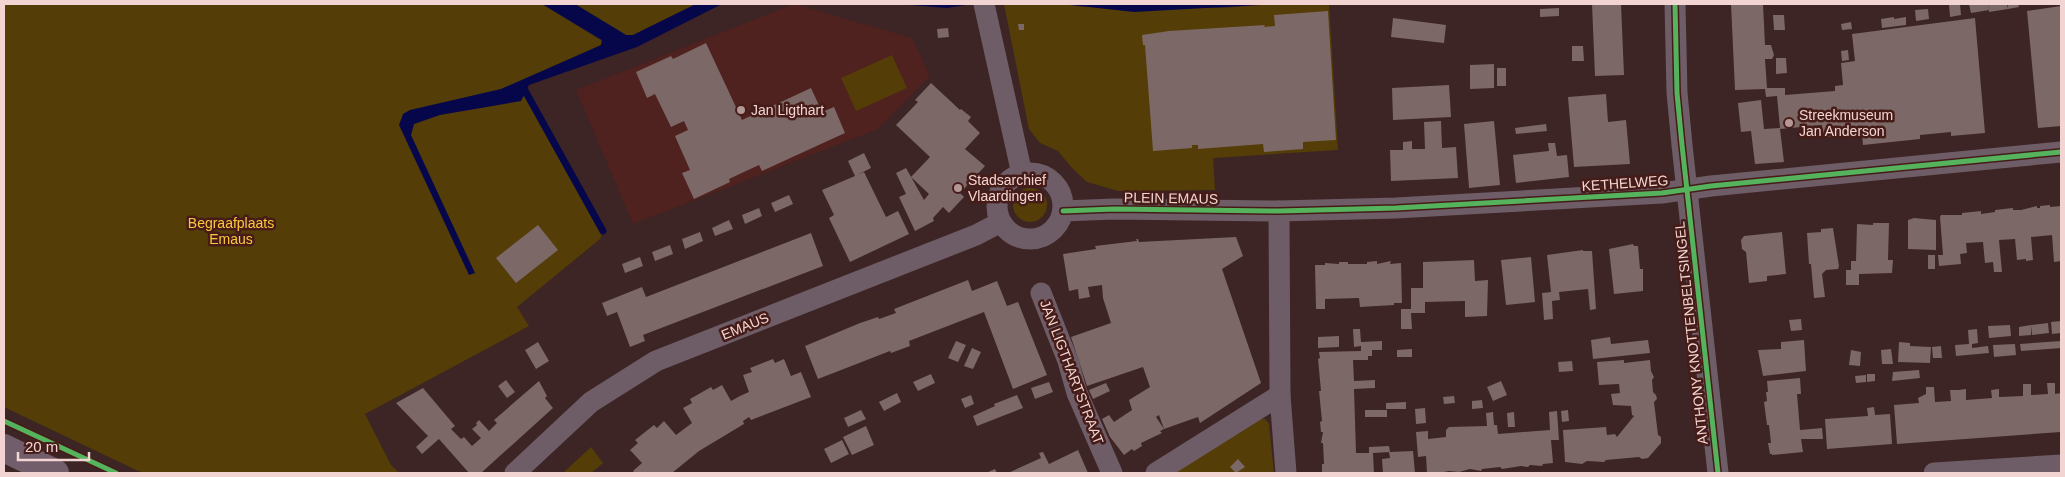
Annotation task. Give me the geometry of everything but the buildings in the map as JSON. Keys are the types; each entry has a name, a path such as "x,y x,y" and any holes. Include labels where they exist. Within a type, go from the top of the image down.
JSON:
{"main road":[{"path":"4,448 55,473"}],"street":[{"path":"984,4 1022,174"},
{"name":"ANTHONY KNOTTENBELTSINGEL","path":"1675,4 1677,93 1718,473"},
{"name":"KETHELWEG","path":"1279,211 1406,208 1662,193 1686,189 2061,152"},
{"path":"1022,174 1038,174 1052,182 1061,195 1062,211 1059,221 1052,230 1043,236 1032,239 1014,235 1007,230 1001,222 997,208 1000,193 1005,184 1012,178 1022,174"},
{"name":"PLEIN EMAUS","path":"1062,211 1114,209 1279,211"},
{"path":"1279,211 1280,395 1286,473"},
{"name":"EMAUS","path":"515,473 592,402 656,361 976,235 1001,222"},
{"name":"JAN LIGTHARTSTRAAT","path":"1041,293 1068,361 1077,393 1112,473"},
{"path":"1156,473 1280,395"},
{"path":"1934,473 2014,471 2061,465"}],"shaded area":[{"path":"542,4 575,4 626,35 633,35 696,4 722,4 637,47 529,85 521,101 440,115 414,124 411,135 475,273 469,275 399,125 403,114 410,110 501,89 601,45 602,40"},
{"name":"Jan Ligthart","path":"794,4 912,38 930,76 878,129 633,224 576,90"},
{"path":"898,4 972,4 947,8"},
{"path":"1062,4 1277,4 1134,12"}],"green space":[{"name":"Begraafplaats Emaus","path":"4,4 542,4 602,41 601,45 523,87 603,231 600,239 517,307 529,326 365,414 391,465 399,473 145,473 136,470 4,407"},
{"path":"575,4 694,5 633,35 626,35"},
{"path":"1004,4 1062,4 1083,7 1223,8 1277,4 1329,4 1338,150 1213,158 1215,190 1118,191 1087,182 1058,151 1040,143 1029,129"},
{"path":"892,55 907,88 856,111 841,78"},
{"path":"1030,188 1037,189 1042,193 1046,198 1046,212 1042,217 1037,221 1030,222 1023,221 1018,217 1014,212 1013,205 1014,198 1018,193 1023,189"},
{"path":"1261,419 1265,419 1269,424 1274,473 1172,473"},
{"path":"591,447 603,463 591,473 563,473"}],"waterway":[{"path":"523,87 603,231"}],"cycle path":[{"path":"1675,4 1677,93 1718,473"},
{"path":"1063,211 1114,209 1279,211 1396,208 1662,193 1711,186 2061,152"},
{"path":"4,421 116,473"}],"place":[{"name":"Jan Ligthart","path":"741,110"},
{"name":"Streekmuseum Jan Anderson","path":"1789,123"},
{"name":"Stadsarchief Vlaardingen","path":"958,188"}]}
